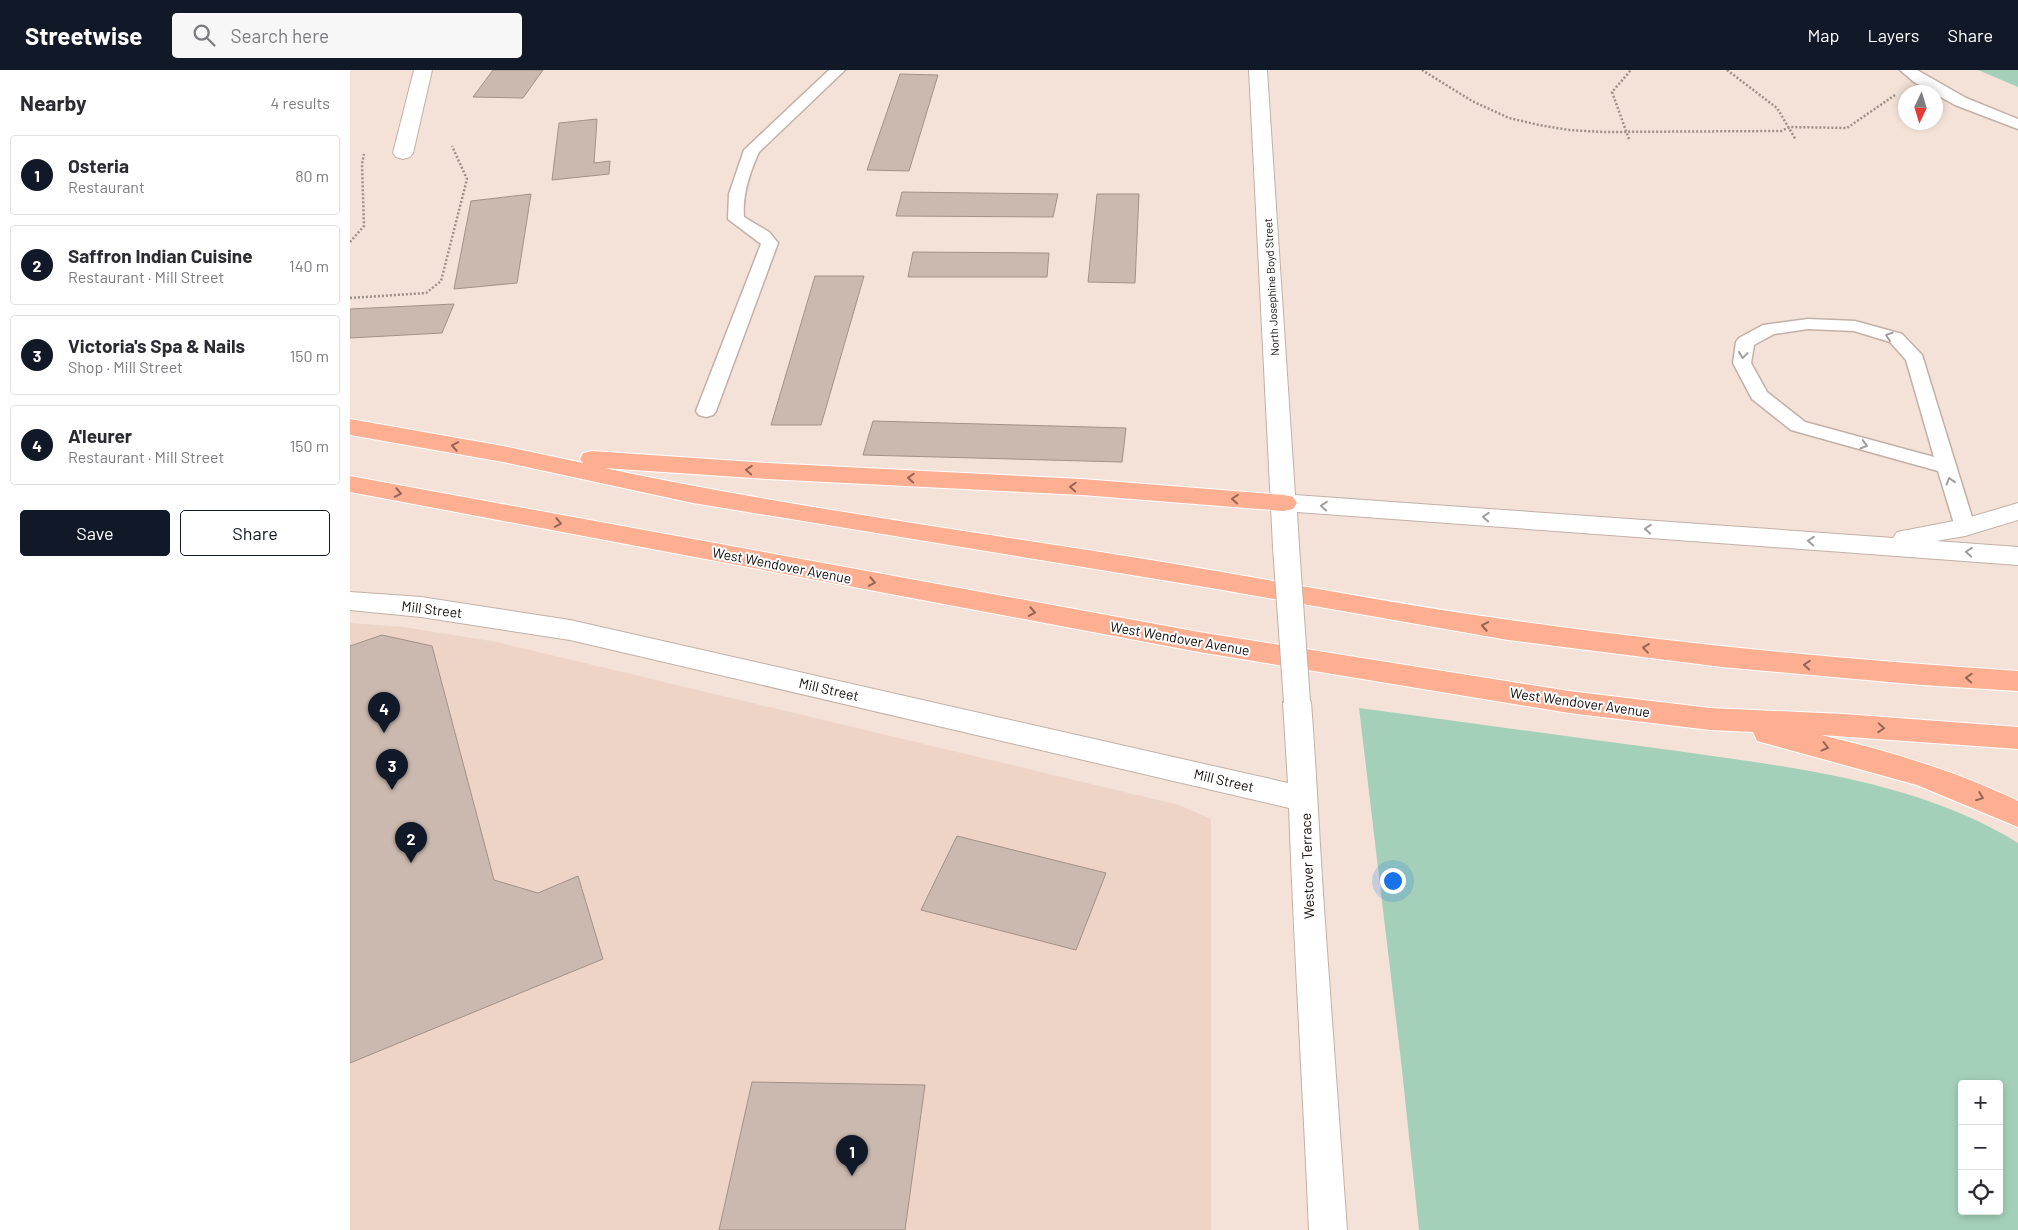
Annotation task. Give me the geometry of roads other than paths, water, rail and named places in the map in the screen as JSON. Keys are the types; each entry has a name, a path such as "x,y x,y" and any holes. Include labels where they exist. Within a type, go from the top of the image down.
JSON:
{"highway":[{"path":"350,427 503,454 693,495 1202,577 1508,630 1722,657 1922,675 2018,680"},
{"path":"503,454 766,471 1082,487 1284,503"},
{"name":"West Wendover Avenue","path":"350,484 1199,642 1569,702 1710,719 1844,725 2018,738"},
{"path":"1710,719 1899,766 1991,801 2018,816"}],"main road":[{"path":"403,153 424,70"},
{"name":"North Josephine Boyd Street","path":"1258,70 1284,503"},
{"path":"1284,503 2018,556"},
{"name":"Westover Terrace","path":"1284,503 1304,799 1310,935 1317,1025 1328,1230"},
{"path":"1859,544 1965,527 2018,510"},
{"name":"Mill Street","path":"350,601 421,606 570,630 1304,799"}],"lane":[{"path":"706,411 770,243 763,236 736,219 734,210 747,161 752,150 838,70"},
{"path":"1907,70 1918,78 1982,112 2018,124"},
{"path":"1945,466 1895,454 1798,426 1759,395 1742,363 1745,342 1769,329 1808,324 1855,326 1896,338 1915,359 1945,466 1965,527"}],"place":[{"name":"A'leurer","path":"384,733"},
{"name":"Victoria's Spa & Nails","path":"392,790"},
{"name":"Saffron Indian Cuisine","path":"411,863"},
{"name":"Osteria","path":"852,1176"}]}
